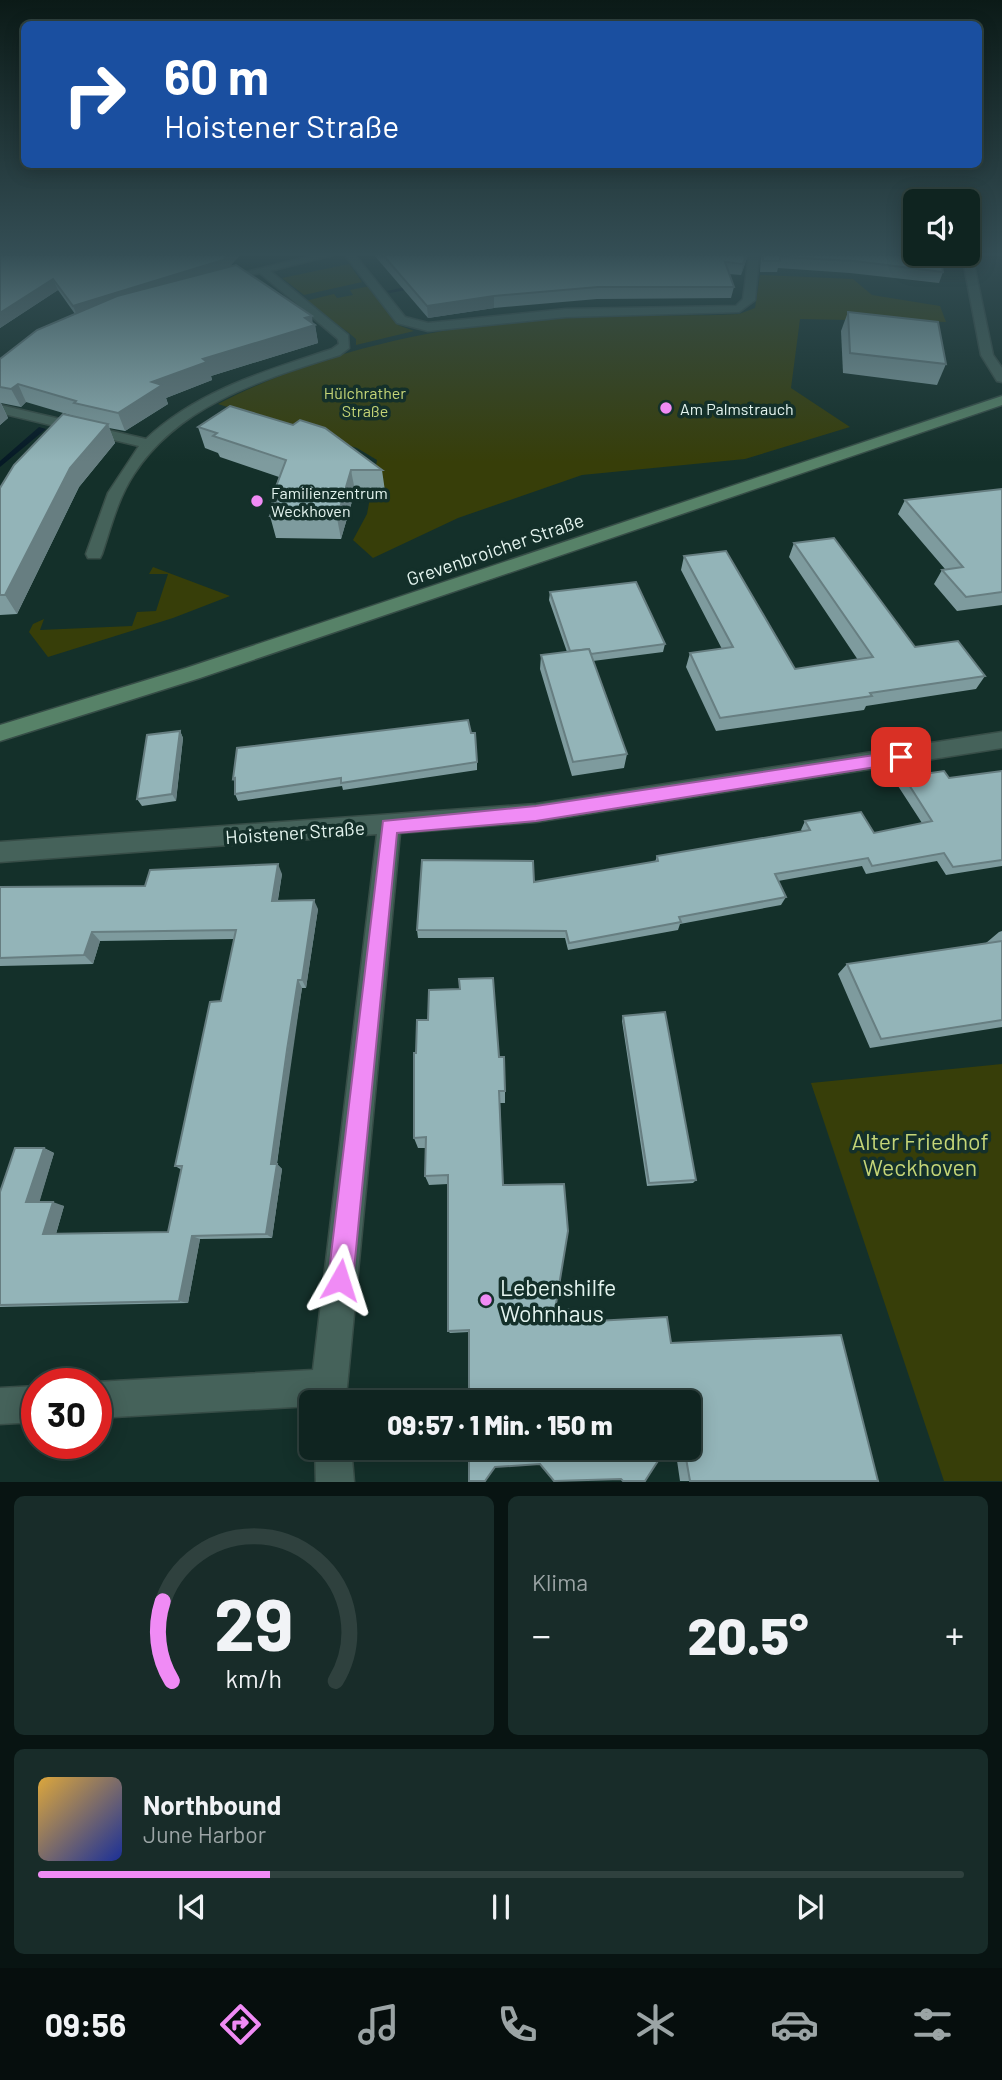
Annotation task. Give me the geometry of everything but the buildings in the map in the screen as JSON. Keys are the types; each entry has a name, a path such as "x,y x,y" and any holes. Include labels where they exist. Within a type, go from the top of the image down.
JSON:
{"main road":[{"name":"Grevenbroicher Straße","path":"0,733 194,673 1002,400"}],"street":[{"path":"94,554 113,498 125,475 149,444 177,421 216,396 335,352 345,345 346,341 328,324"},
{"path":"414,324 428,327 456,324"},
{"path":"981,324 987,355 1002,378"},
{"path":"0,410 149,444"},
{"name":"Hoistener Straße","path":"2,852 389,826 536,813 1002,740"},
{"path":"330,1390 389,826"},
{"path":"112,1401 299,1395"},
{"path":"0,1406 21,1405"},
{"path":"334,1460 335,1482"}],"green space":[{"path":"337,324 397,324 414,331 356,345 356,339"},
{"name":"Hülchrather Straße","path":"485,324 799,324 791,388 850,427 745,459 582,475 458,518 373,558 353,540 367,514 377,460 357,448 218,404 304,367 348,353 440,331"},
{"path":"153,567 230,596 173,618 48,657 29,632 33,624 44,619 40,630 132,626 137,612 156,611 168,574 149,574"},
{"name":"Alter Friedhof Weckhoven","path":"1002,1064 1002,1481 944,1481 811,1083"}],"waterway":[{"path":"0,465 42,429"}],"place":[{"name":"Am Palmstrauch","path":"666,408"},
{"name":"Familienzentrum Weckhoven","path":"257,501"},
{"name":"Lebenshilfe Wohnhaus","path":"486,1300"}],"route":[{"path":"340,1280 389,826 536,813 901,757"}]}
